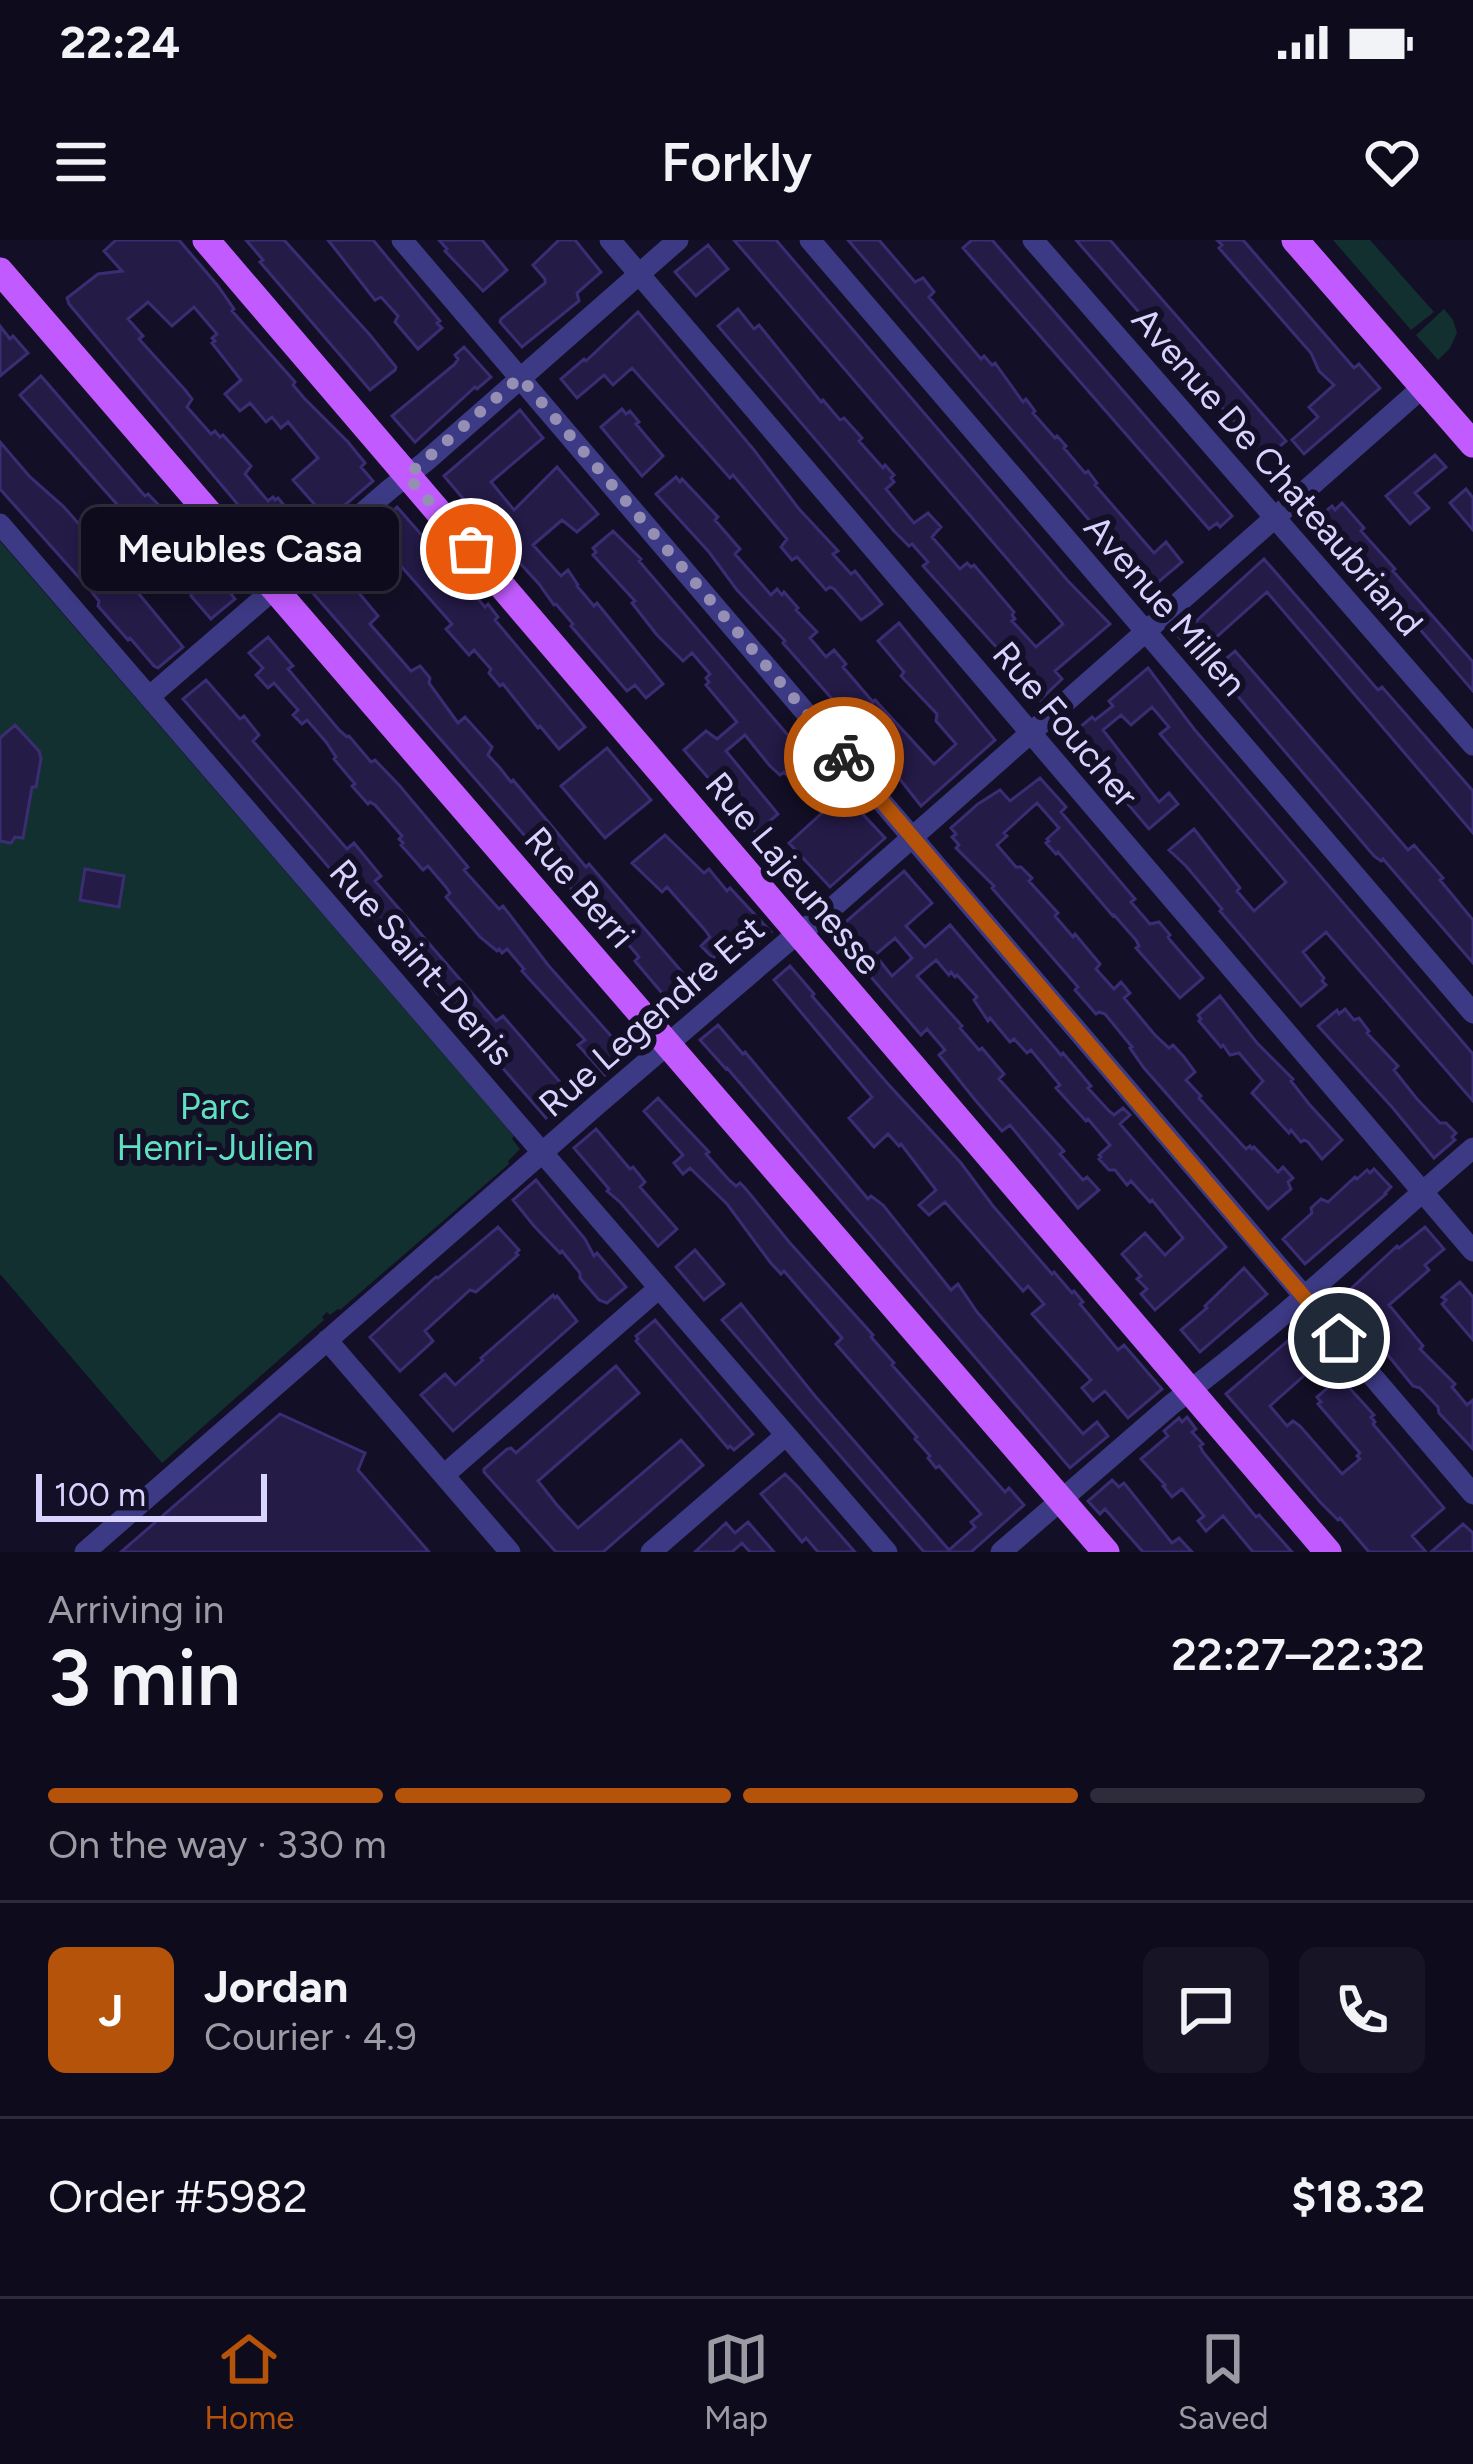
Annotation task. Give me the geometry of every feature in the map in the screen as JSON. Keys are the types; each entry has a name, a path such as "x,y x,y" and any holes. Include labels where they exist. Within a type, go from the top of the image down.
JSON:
{"main road":[{"name":"Rue Lajeunesse","path":"206,240 1328,1552"},
{"path":"1294,240 1473,444"},
{"name":"Rue Berri","path":"0,271 1106,1552"}],"street":[{"path":"402,240 1473,1494"},
{"name":"Rue Foucher","path":"610,240 1473,1251"},
{"path":"149,698 678,240"},
{"name":"Avenue Millen","path":"809,240 1473,1013"},
{"name":"Avenue De Chateaubriand","path":"1033,240 1473,745"},
{"name":"Rue Legendre Est","path":"85,1552 668,1044 913,838 1423,387"},
{"name":"Rue Saint-Denis","path":"0,524 887,1552"},
{"path":"1001,1552 1473,1148"},
{"path":"444,1475 659,1288"},
{"path":"327,1340 510,1552"},
{"path":"651,1552 786,1435"}],"green space":[{"path":"1333,240 1370,240 1434,312 1411,330"},
{"path":"1444,309 1457,333 1438,360 1416,335"},
{"name":"Parc Henri-Julien","path":"0,541 514,1136 520,1149 509,1164 340,1310 327,1312 324,1320 162,1463 0,1274"}],"building":[{"path":"116,240 179,240 293,385 365,463 361,467 373,481 283,558 69,304 67,298 98,274 122,271 104,251","holes":["148,302 172,326 194,307 217,334 212,343 241,380 225,394 240,411 250,403 266,422 272,417 281,428 288,422 318,458 293,480 316,506 299,523 278,498 268,501 245,474 251,466 223,435 211,434 187,407 192,399 139,339 143,336 128,319"]},
{"path":"246,240 284,240 370,335 395,370 370,390"},
{"path":"328,240 373,240 442,328 418,349 395,322 398,316 381,297 375,300"},
{"path":"439,240 482,240 507,270 483,291"},
{"path":"559,240 575,240 601,272 577,293 579,301 522,347 501,319 545,283 533,265"},
{"path":"734,240 776,240 1110,624 1055,671 1062,679 1040,700 923,566 928,562 894,531 718,326 738,309 754,329 759,325 821,402 840,420 844,418 862,438 859,441 894,475 886,489 914,523 928,513 941,527 932,537 960,569 967,563 974,565 1036,647 1063,624"},
{"path":"848,240 879,240 915,282 923,278 934,292 929,297 959,333 981,359 984,356 995,363 1154,553 1166,542 1182,562 1144,594 1129,575 1133,571"},
{"path":"972,240 992,240 1232,516 1220,527 1217,523 1209,529 963,248"},
{"path":"1076,240 1110,240 1286,441 1266,458"},
{"path":"1217,240 1243,240 1354,368 1359,364 1380,388 1304,454 1292,440 1318,417 1309,407 1334,385"},
{"path":"708,245 728,269 696,296 675,272"},
{"path":"638,312 838,551 833,554 851,574 855,571 882,604 871,613 861,620 834,589 826,590 797,557 792,560 781,547 787,539 632,368 613,385 604,375 577,398 561,379"},
{"path":"0,326 28,353 0,376"},
{"path":"464,347 491,377 415,442 392,416 455,364 455,355"},
{"path":"41,376 145,496 172,519 235,599 211,619 191,596 192,590 152,554 122,510 20,395"},
{"path":"622,409 626,414 630,411 663,456 642,476 601,427"},
{"path":"520,410 543,438 491,482 514,510 557,467 598,514 577,532 562,520 533,545 561,576 568,570 663,684 646,698 635,685 627,691 488,528 491,525 444,476"},
{"path":"0,442 63,506 87,533 82,537 121,581 129,582 183,647 158,668 128,640 0,489"},
{"path":"1435,455 1446,467 1415,493 1429,508 1410,524 1386,496"},
{"path":"676,477 718,517 715,520 740,549 735,554 771,595 777,589 784,592 798,608 817,632 810,638 826,657 834,650 873,702 934,764 956,744 878,641 899,623 995,740 921,806 656,494"},
{"path":"1466,489 1473,498 1473,530 1450,503"},
{"path":"1342,503 1393,571 1473,662 1473,691 1319,517"},
{"path":"397,507 485,607 488,604 498,617 495,620 585,727 559,749 500,686 474,650 469,655 446,629 452,624 370,531"},
{"path":"613,531 838,800 844,794 885,838 830,887 789,843 822,813 784,772 780,775 770,766 745,735 726,751 778,814 756,833 684,750 706,731 717,739 737,722 706,685 710,674 692,653 683,661 593,555 593,548"},
{"path":"1264,559 1473,791 1473,833 1267,592 1195,656 1179,637"},
{"path":"329,562 378,616 370,624 411,671 420,666 458,723 465,717 492,747 488,755 689,980 680,988 691,1000 672,1016 662,1004 667,999 635,961 639,957 580,899 305,584"},
{"path":"268,637 339,730 399,785 468,867 464,870 499,909 503,906 628,1055 605,1075 578,1045 585,1040 507,949 497,951 480,937 446,897 450,893 445,886 428,866 423,870 401,845 402,836 352,786 355,784 326,742 307,720 302,724 293,715 298,710 274,683 268,688 256,675 263,668 249,653"},
{"path":"1235,651 1408,850 1414,845 1443,878 1440,880 1473,920 1473,963 1383,859 1374,856 1224,680 1215,668"},
{"path":"1148,668 1194,729 1473,1054 1473,1101 1326,932 1303,952 1326,985 1301,1006 1169,850 1194,829 1254,911 1286,882 1160,734 1169,727 1152,707 1131,725 1121,715 1103,730 1159,802 1169,793 1178,804 1149,829 1098,769 1102,766 1073,733 1113,706 1109,701"},
{"path":"206,680 240,719 244,716 259,735 253,741 347,849 354,843 381,876 375,881 496,1021 503,1016 572,1096 546,1118 183,699"},
{"path":"15,725 41,759 23,838 15,837 11,843 0,841 0,738"},
{"path":"607,748 651,800 605,838 561,786"},
{"path":"1040,778 1066,807 1061,812 1135,899 1131,902 1150,924 1159,922 1203,978 1180,998 1136,948 1136,940 1046,843 1059,828 1037,803 997,845 1032,878 1029,881 1058,913 1055,916 1100,964 1096,969 1114,989 1121,982 1130,993 1124,998 1155,1035 1184,1057 1195,1072 1186,1080 1199,1098 1246,1149 1254,1147 1278,1172 1283,1167 1293,1178 1288,1182 1291,1189 1268,1209 1144,1068 1105,1014 1096,1014 994,886 956,848 959,845 951,828 978,804 1000,790 1010,801"},
{"path":"665,835 704,873 709,869 727,891 730,888 771,932 746,954 734,941 713,958 701,946 710,937 705,930 667,887 662,892 632,863"},
{"path":"85,869 124,876 119,907 80,900"},
{"path":"904,871 932,903 906,926 925,947 950,925 1109,1111 1114,1115 1123,1108 1130,1115 1120,1124 1226,1247 1155,1310 1141,1294 1147,1289 1137,1279 1141,1276 1122,1254 1145,1233 1165,1255 1183,1238 1152,1200 1099,1159 1110,1145 1056,1088 1060,1085 1031,1050 1027,1053 1014,1039 1010,1042 990,1018 988,1021 974,1000 977,997 936,960 917,976 1004,1074 999,1079 1064,1151 1060,1154 1099,1190 1078,1208 1010,1125 1002,1131 976,1101 939,1055 945,1050 927,1029 921,1035 833,933","holes":["895,938 912,958 892,976 875,955"]},
{"path":"790,966 1052,1274 1074,1291 1118,1350 1124,1345 1162,1389 1128,1418 1105,1391 1093,1401 1082,1388 1091,1380 1032,1314 1044,1304 1028,1286 1023,1291 945,1202 929,1215 919,1205 936,1190 901,1144 888,1134 874,1147 849,1118 872,1097 774,980"},
{"path":"1220,996 1342,1140 1322,1159 1308,1142 1289,1133 1252,1093 1263,1081 1239,1053 1230,1055 1199,1021 1198,1015"},
{"path":"1345,1009 1354,1020 1359,1018 1398,1066 1394,1070 1417,1099 1456,1133 1455,1140 1434,1158 1318,1026"},
{"path":"718,1025 868,1199 871,1196 883,1205 951,1290 958,1284 1083,1434 1097,1422 1108,1436 1070,1468 700,1040"},
{"path":"658,1098 729,1180 745,1188 1005,1492 1009,1488 1024,1505 971,1552 924,1552 722,1320 741,1304 949,1550 975,1527 971,1522 981,1514 936,1468 917,1437 836,1344 842,1338 784,1271 781,1274 770,1262 727,1204 690,1168 683,1174 674,1163 683,1155 644,1111"},
{"path":"596,1129 633,1167 645,1182 640,1187 677,1229 658,1246 574,1148"},
{"path":"1374,1169 1391,1187 1386,1194 1305,1264 1283,1239 1321,1199 1328,1202 1355,1177"},
{"path":"536,1180 594,1256 597,1253 626,1287 607,1303 599,1300 562,1251 513,1200"},
{"path":"498,1227 519,1250 518,1255 425,1331 433,1341 400,1371 370,1337"},
{"path":"1425,1227 1444,1249 1425,1265 1429,1270 1389,1305 1467,1405 1473,1400 1473,1449 1382,1348 1380,1342 1386,1336 1370,1315 1363,1321 1357,1314 1352,1318 1344,1308 1348,1304 1342,1297"},
{"path":"695,1250 724,1284 704,1300 676,1267"},
{"path":"1244,1268 1267,1294 1200,1352 1181,1330"},
{"path":"1460,1282 1473,1297 1473,1340 1442,1304 1446,1300 1442,1297"},
{"path":"553,1295 577,1321 453,1431 421,1395 445,1374 455,1385"},
{"path":"655,1320 753,1434 734,1450 636,1341"},
{"path":"1306,1331 1326,1356 1270,1406 1287,1426 1293,1421 1300,1426 1342,1474 1360,1459 1360,1453 1317,1397 1338,1379 1344,1382 1444,1508 1412,1536 1426,1552 1369,1552 1226,1394 1298,1332"},
{"path":"616,1366 639,1393 538,1481 557,1505 578,1528 681,1440 703,1465 603,1552 556,1552 484,1469 507,1449 516,1453"},
{"path":"280,1414 365,1453 358,1470 429,1552 121,1552"},
{"path":"1187,1417 1203,1452 1256,1517 1292,1552 1253,1552 1223,1516 1206,1531 1198,1521 1204,1516 1182,1489 1172,1497 1141,1459 1168,1436 1164,1431"},
{"path":"785,1474 855,1552 818,1552 806,1538 802,1542 761,1494"},
{"path":"1112,1480 1119,1487 1124,1483 1172,1543 1179,1538 1192,1552 1143,1552 1105,1509 1100,1514 1088,1501"},
{"path":"748,1522 774,1552 750,1552 742,1543 732,1552 695,1552 726,1523 735,1533"},
{"path":"1463,1524 1473,1533 1473,1552 1431,1552"}],"way so far":[{"path":"471,549 407,476 520,377 844,757"}],"place":[{"name":"Meubles Casa","path":"471,549"}],"route":[{"path":"844,757 1339,1338"}]}
